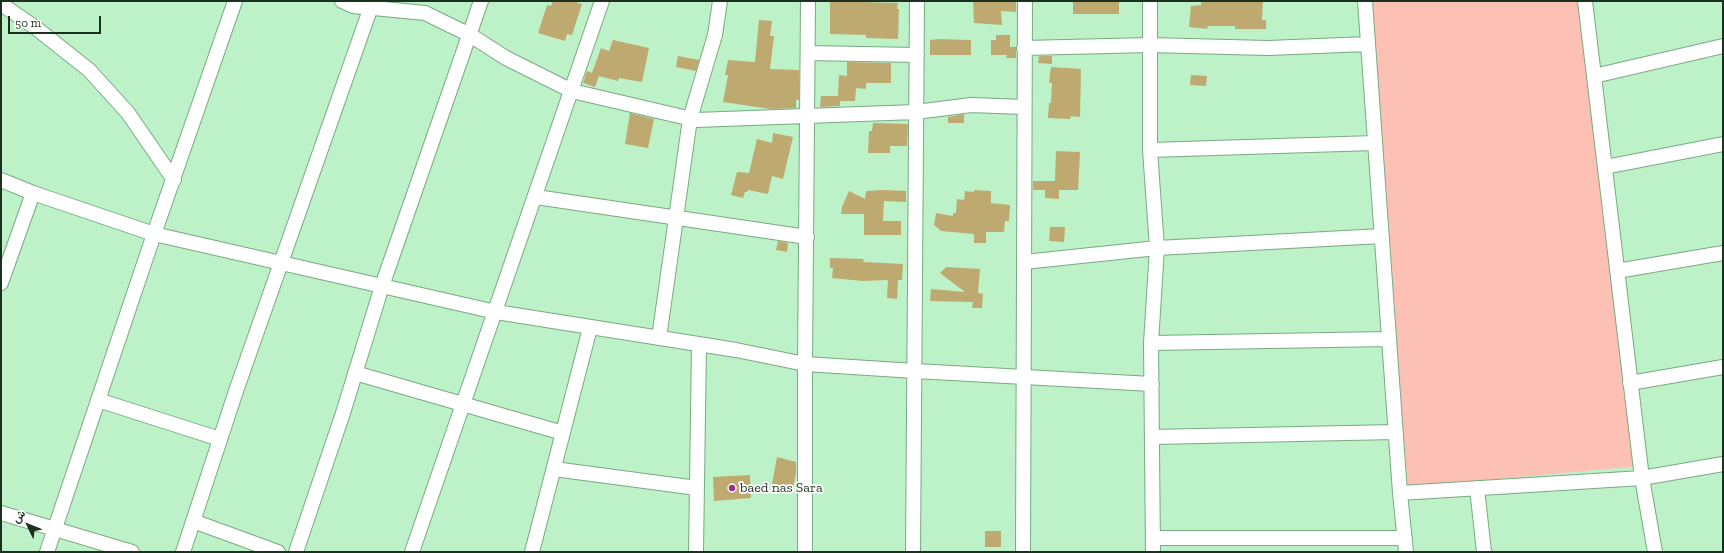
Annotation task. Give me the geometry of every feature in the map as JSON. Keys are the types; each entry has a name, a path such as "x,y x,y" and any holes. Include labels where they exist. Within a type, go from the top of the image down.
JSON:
{"street":[{"path":"47,552 154,234 235,1"},
{"path":"342,1 353,6 372,4 425,13 470,35 506,58 572,91 696,120 916,112 971,105 1024,107"},
{"path":"296,552 355,374 382,286 481,1"},
{"path":"412,552 602,1"},
{"path":"659,338 690,119 715,35 720,1"},
{"path":"805,552 808,1"},
{"path":"913,552 917,1"},
{"path":"1023,552 1025,1"},
{"path":"1150,1 1150,150 1157,248 1152,343 1153,545 1405,545 1365,1"},
{"path":"1585,1 1642,478 1655,552"},
{"path":"1,4 36,28 89,70 128,113 174,180"},
{"path":"183,552 220,439 372,4"},
{"path":"1024,48 1150,45 1268,48 1368,44"},
{"path":"1594,76 1723,46"},
{"path":"808,53 917,55"},
{"path":"1150,150 1375,143"},
{"path":"1605,168 1723,144"},
{"path":"1,180 33,193 154,234 496,312 699,344 805,364 1152,384"},
{"path":"1,284 33,193"},
{"path":"536,196 806,237"},
{"path":"1024,262 1157,248 1382,236"},
{"path":"1617,271 1723,252"},
{"path":"532,552 590,328"},
{"path":"1152,343 1389,339"},
{"path":"696,552 699,344"},
{"path":"1630,383 1723,367"},
{"path":"355,374 563,433"},
{"path":"98,400 220,439"},
{"path":"1152,437 1396,432"},
{"path":"1400,493 1642,478 1723,464"},
{"path":"554,469 697,488"},
{"path":"1477,488 1484,552"},
{"path":"1,513 132,552"},
{"path":"193,521 278,552"}],"shaded area":[{"path":"1367,1 1581,1 1640,466 1408,487"}],"building":[{"path":"553,1 573,1 582,4 572,35 567,34 565,41 538,33 547,5 551,6"},
{"path":"830,1 898,3 898,39 866,38 866,35 830,34"},
{"path":"973,1 1016,1 1016,12 1001,11 1002,25 974,23"},
{"path":"1073,1 1119,1 1119,14 1073,14"},
{"path":"1263,1 1262,20 1266,20 1266,29 1235,29 1235,26 1207,26 1208,29 1189,27 1191,6 1201,5 1201,2"},
{"path":"759,20 772,21 770,36 774,36 770,69 799,70 799,100 796,100 796,108 771,109 723,102 728,75 725,75 728,60 755,62"},
{"path":"996,35 1010,35 1010,47 1016,47 1016,58 1006,58 1007,55 991,55 991,40 996,40"},
{"path":"613,40 649,48 642,82 619,78 618,81 599,76 595,87 583,83 587,71 592,73 601,48 609,51"},
{"path":"930,40 971,40 971,55 930,55"},
{"path":"678,56 699,60 696,71 676,67"},
{"path":"1039,56 1052,56 1052,64 1038,63"},
{"path":"847,62 891,63 891,83 866,83 866,89 856,88 855,101 840,101 840,106 820,107 821,96 838,96 839,75 847,76"},
{"path":"1051,67 1081,69 1080,117 1071,116 1070,119 1048,118 1049,103 1051,103 1052,83 1049,83"},
{"path":"1191,75 1207,76 1206,86 1190,85"},
{"path":"630,113 654,119 648,148 625,144"},
{"path":"964,114 964,123 948,123 948,117"},
{"path":"873,123 908,124 907,146 890,146 890,153 868,153 869,131 872,131"},
{"path":"773,133 793,137 783,179 772,176 768,194 748,190 745,192 743,198 731,195 737,172 749,173 757,139 772,143"},
{"path":"1056,151 1080,152 1078,190 1059,190 1059,199 1045,198 1045,190 1033,190 1033,181 1055,181"},
{"path":"974,190 991,191 991,203 1010,205 1009,221 1005,221 1004,232 986,232 986,243 974,243 974,234 941,231 934,225 936,213 953,216 953,213 956,213 957,199 964,200 965,191 974,192"},
{"path":"849,191 865,199 866,191 906,191 906,202 884,201 883,221 901,221 901,235 864,235 864,214 841,214 842,207"},
{"path":"1050,227 1065,227 1064,242 1049,241"},
{"path":"778,241 788,243 787,252 776,250"},
{"path":"830,258 864,259 863,262 903,264 902,280 898,280 897,299 887,298 888,280 863,281 832,278 833,268 830,268"},
{"path":"946,267 980,269 978,293 983,294 982,308 972,308 973,302 930,301 931,289 965,292 940,273"},
{"path":"777,457 796,462 796,473 793,488 772,484"},
{"name":"baed nas Sara","path":"750,475 751,498 714,501 713,477"},
{"path":"985,531 1001,531 1001,547 985,547"}],"place":[{"name":"baed nas Sara","path":"732,488"}]}
